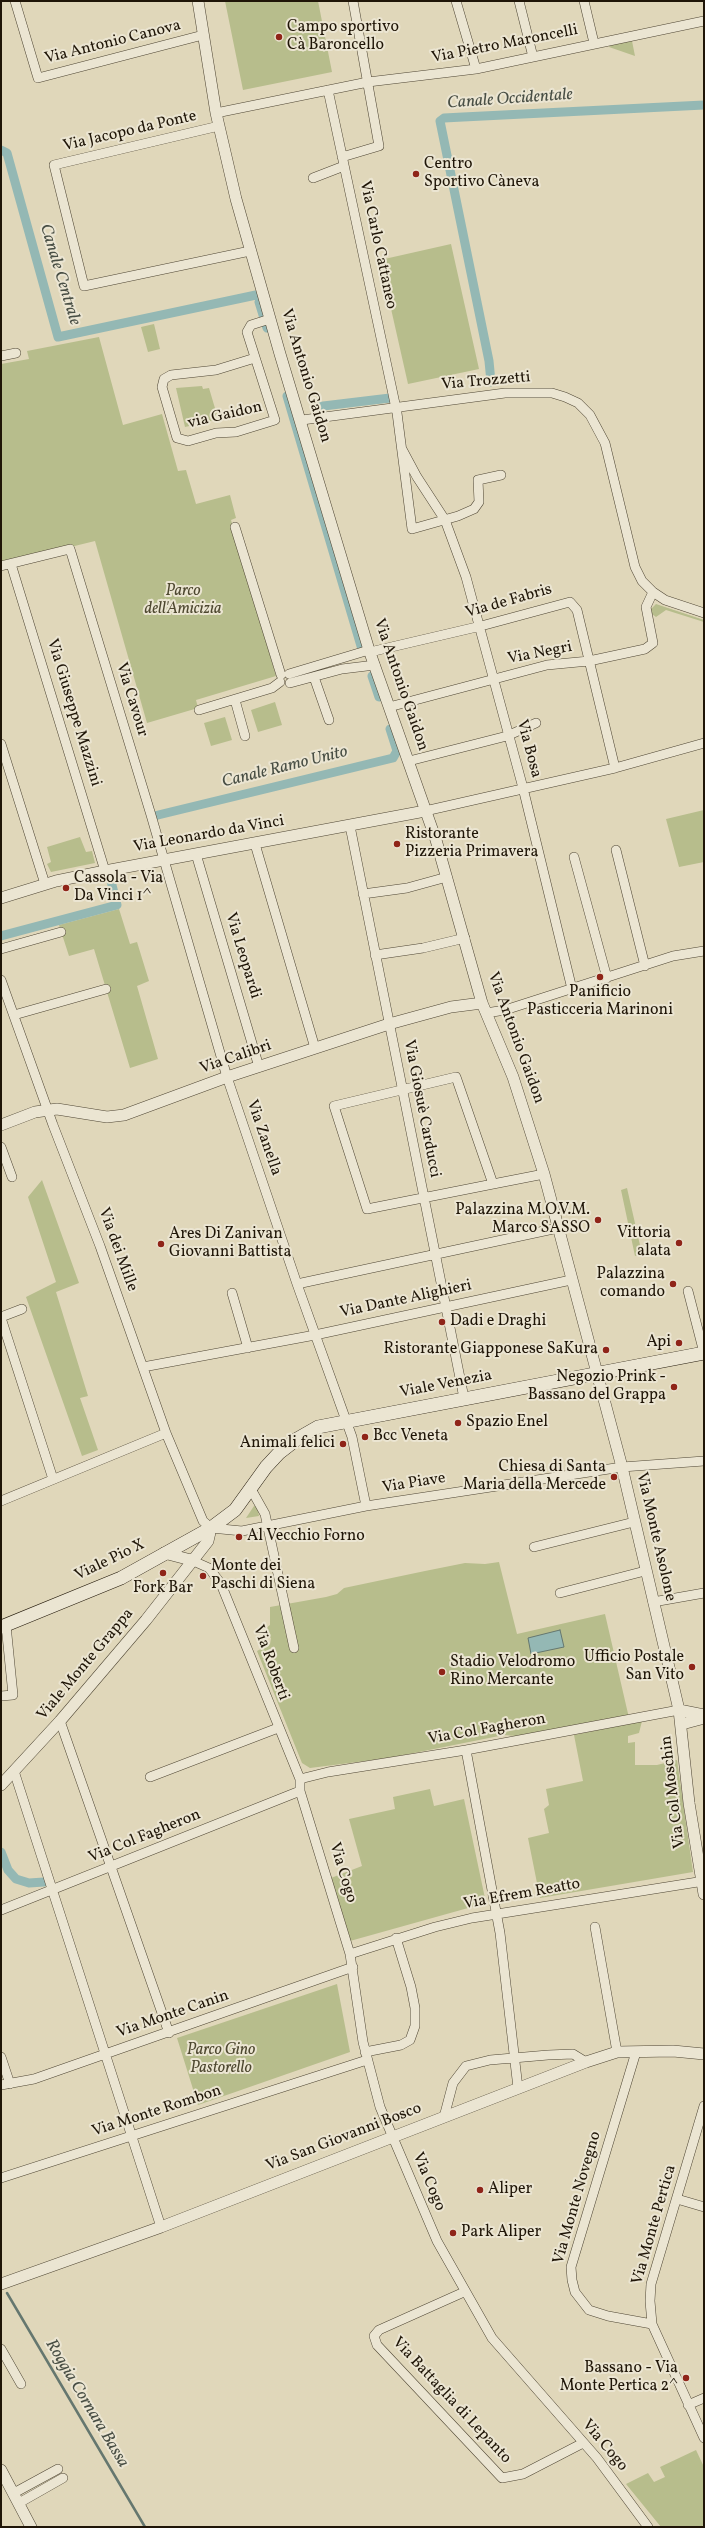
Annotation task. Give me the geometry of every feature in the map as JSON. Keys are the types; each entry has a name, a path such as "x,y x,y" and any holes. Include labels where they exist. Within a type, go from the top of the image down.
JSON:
{"main road":[{"name":"Viale Venezia","path":"230,1515 272,1460 297,1439 318,1427 704,1353"},
{"name":"Viale Pio X","path":"3,1626 121,1578 211,1528 230,1515"}],"street":[{"name":"Via Antonio Canova","path":"15,1 38,78 203,35"},
{"name":"Via Antonio Gaidon","path":"198,1 216,113 267,320 302,420 369,651 409,760 447,877 484,1008 513,1077 544,1174 596,1373"},
{"path":"342,157 379,146 353,1"},
{"path":"456,1 476,69"},
{"path":"519,1 533,57"},
{"path":"584,1 594,43"},
{"name":"Via Pietro Maroncelli","path":"216,113 368,82 476,69 704,21"},
{"name":"Via Carlo Cattaneo","path":"328,90 396,407"},
{"name":"Via Jacopo da Ponte","path":"219,126 54,165 80,271 84,286 250,251"},
{"path":"313,178 344,166"},
{"name":"via Gaidon","path":"255,358 216,370 175,374 164,379 162,388 177,438 188,441 216,433 236,432 276,420 247,330 251,325 267,320"},
{"path":"1,356 16,353"},
{"name":"Via Trozzetti","path":"302,420 527,391 552,393 578,403 590,415 605,443 635,567 642,581 653,592 669,602 704,613"},
{"name":"Via Bosa","path":"396,407 412,529 445,520 474,509 479,502 478,480 501,475"},
{"name":"Via Bosa","path":"402,449 417,477 445,520 466,577 481,626 508,736 523,788 572,989"},
{"path":"235,528 285,678"},
{"name":"Via Cavour","path":"10,564 70,549 164,860"},
{"path":"1,566 10,564"},
{"name":"Via Giuseppe Mazzini","path":"10,564 105,871"},
{"path":"589,661 645,650 652,645 653,640 646,606 653,592"},
{"name":"Via de Fabris","path":"285,678 369,651 481,626 570,602 577,610 589,661"},
{"name":"Via Negri","path":"390,707 547,665 589,661 615,768"},
{"path":"199,710 272,688 285,678 314,677 342,670 375,665"},
{"path":"314,677 328,720"},
{"path":"235,700 245,736"},
{"path":"409,760 508,736 536,724"},
{"path":"425,811 615,768 704,743"},
{"path":"1,744 45,884"},
{"name":"Via Leonardo da Vinci","path":"1,898 45,884 105,871 425,811"},
{"name":"Via Giosuè Carducci","path":"350,826 464,1398"},
{"path":"255,844 315,1048"},
{"path":"616,850 644,966"},
{"name":"Via Leopardi","path":"196,854 259,1067"},
{"path":"574,857 606,978"},
{"name":"Via Zanella","path":"164,860 227,1077 297,1284 346,1421"},
{"path":"363,894 407,888 447,877"},
{"path":"1,950 61,932"},
{"path":"375,954 423,948 465,938"},
{"path":"484,1008 505,1010 673,956 704,951"},
{"name":"Via dei Mille","path":"1,980 49,1109 53,1125 100,1246 166,1433 204,1521 211,1528"},
{"path":"14,1015 106,989"},
{"name":"Via Calibri","path":"1,1125 49,1109 69,1109 101,1116 120,1116 227,1077 389,1024 451,1006 484,1008"},
{"path":"493,1184 456,1077 334,1106 367,1209 544,1174"},
{"path":"1,1147 12,1177"},
{"path":"297,1284 558,1228"},
{"name":"Via Dante Alighieri","path":"143,1367 315,1335 571,1280"},
{"path":"688,1292 704,1353"},
{"path":"232,1293 248,1348"},
{"path":"22,1309 1,1318 53,1479"},
{"name":"Via Monte Asolone","path":"596,1373 622,1467 645,1571 679,1710"},
{"name":"Via Piave","path":"346,1421 352,1437 366,1506"},
{"path":"1,1501 166,1433"},
{"name":"Via Piave","path":"211,1528 242,1530 366,1506 622,1467 704,1461"},
{"path":"251,1489 262,1507 267,1525 294,1648"},
{"path":"230,1515 234,1527 242,1530"},
{"path":"534,1547 634,1522"},
{"name":"Viale Monte Grappa","path":"1,1785 60,1721 146,1620 191,1560 208,1542 211,1528"},
{"path":"164,1553 191,1560"},
{"name":"Via Roberti","path":"191,1560 209,1568 221,1584 246,1641 278,1728 300,1779 300,1791"},
{"path":"560,1593 645,1571"},
{"path":"653,1602 704,1593"},
{"path":"1,1696 14,1695 3,1626"},
{"path":"679,1710 704,1716"},
{"name":"Via Col Moschin","path":"679,1710 682,1724 689,1803 704,1894"},
{"name":"Via Col Fagheron","path":"300,1779 328,1772 466,1750 679,1710"},
{"path":"682,1724 704,1716"},
{"path":"60,1721 112,1866 169,2033"},
{"path":"150,1778 278,1728"},
{"path":"466,1750 497,1914 518,2088"},
{"path":"14,1771 160,2227"},
{"name":"Via Col Fagheron","path":"1,1910 52,1891 300,1791"},
{"name":"Via Cogo","path":"300,1791 350,1954 366,2056 380,2107 437,2242 464,2292 492,2338 583,2443 648,2527"},
{"name":"Via Efrem Reatto","path":"350,1954 434,1927 497,1914 703,1882"},
{"path":"595,1927 617,2052"},
{"name":"Via Monte Rombon","path":"1,2178 401,2045 410,2040 415,2026 415,2008 411,1987 396,1938"},
{"name":"Via Monte Canin","path":"5,2084 34,2079 169,2033 353,1967"},
{"name":"Via San Giovanni Bosco","path":"1,2284 160,2227 586,2062 617,2052 674,2050 704,2054"},
{"name":"Via Monte Novegno","path":"636,2052 571,2267 575,2292 589,2310 608,2316 652,2324"},
{"path":"444,2117 453,2084 466,2066 514,2057 572,2054 586,2062"},
{"path":"1,2057 5,2084"},
{"name":"Via Monte Pertica","path":"704,2106 651,2284 652,2324 704,2438"},
{"path":"677,2199 704,2207"},
{"name":"Via Battaglia di Lepanto","path":"464,2292 379,2330 374,2336 377,2345 502,2478 523,2474 583,2443"},
{"path":"1,2349 21,2384"},
{"path":"688,2405 704,2398"},
{"path":"14,2493 55,2465 64,2481 19,2503"},
{"path":"1,2470 31,2527"}],"green space":[{"name":"Campo sportivo Cà Baroncello","path":"225,1 318,1 332,72 243,90"},
{"path":"632,41 635,56 609,47 610,45"},
{"path":"451,244 479,369 408,384 380,260"},
{"path":"154,324 160,349 148,352 141,327"},
{"name":"Parco dell'Amicizia","path":"99,337 123,425 162,414 178,471 186,470 196,504 230,495 236,518 231,520 276,676 196,700 198,708 147,723 95,541 1,564 1,364 29,359 27,351"},
{"path":"202,386 203,389 209,388 217,415 214,416 215,420 185,427 176,388"},
{"path":"656,604 704,620 704,622 666,610 656,617 652,614 651,609"},
{"path":"275,702 282,725 258,732 251,710"},
{"path":"225,717 232,740 211,746 204,723"},
{"path":"704,810 704,862 679,867 666,819"},
{"path":"80,837 86,852 92,851 95,863 51,872 47,864 51,862 47,847"},
{"path":"119,909 130,944 137,942 149,981 137,986 158,1059 130,1068 94,949 69,956 59,925"},
{"path":"42,1180 79,1283 56,1292 88,1396 80,1398 98,1450 82,1456 26,1297 56,1282 28,1197"},
{"path":"627,1188 642,1254 635,1256 621,1190"},
{"path":"254,1506 257,1506 259,1516 246,1518"},
{"name":"Stadio Velodromo Rino Mercante","path":"499,1562 517,1634 605,1614 629,1718 516,1736 504,1735 389,1758 310,1768 302,1763 257,1651 270,1644 271,1638 262,1631 270,1625 270,1607 326,1597 337,1594 344,1588 465,1563 485,1564"},
{"path":"642,1721 639,1733 628,1736 628,1743 635,1742 635,1765 657,1765 677,1760 693,1872 540,1898 528,1838 549,1833 544,1809 549,1805 546,1789 583,1781 574,1735"},
{"path":"430,1789 434,1806 464,1799 486,1903 350,1941 331,1878 362,1866 349,1819 395,1809 393,1797"},
{"name":"Parco Gino Pastorello","path":"337,1984 350,2052 198,2105 177,2038"},
{"path":"696,2450 704,2467 704,2525 700,2527 661,2527 626,2484 648,2473 654,2482 665,2477 660,2467"}],"water":[{"path":"560,1630 564,1647 531,1654 528,1638"}],"waterway":[{"name":"Canale Occidentale","path":"491,382 489,361 440,121 444,118 704,105"},
{"name":"Canale Centrale","path":"1,150 7,153 58,337 256,295"},
{"name":"Canale Centrale","path":"259,302 267,328"},
{"name":"Canale Ramo Unito","path":"287,396 361,646"},
{"name":"Canale Occidentale","path":"315,407 390,398"},
{"name":"Canale Ramo Unito","path":"372,676 379,697"},
{"name":"Canale Ramo Unito","path":"154,816 393,758 397,751 390,729"},
{"name":"Canale Ramo Unito","path":"1,936 117,905 110,877"},
{"name":"Canale Ramo Unito","path":"1,1852 8,1870 16,1879 29,1883 44,1882"},
{"name":"Roggia Cornara Bassa","path":"7,2293 145,2527"}],"place":[{"name":"Campo sportivo Cà Baroncello","path":"279,37"},
{"name":"Centro Sportivo Càneva","path":"416,174"},
{"name":"Ristorante Pizzeria Primavera","path":"397,844"},
{"name":"Cassola - Via Da Vinci 1^","path":"66,888"},
{"name":"Panificio Pasticceria Marinoni","path":"600,977"},
{"name":"Palazzina M.O.V.M. Marco SASSO","path":"598,1220"},
{"name":"Vittoria alata","path":"679,1243"},
{"name":"Ares Di Zanivan Giovanni Battista","path":"161,1244"},
{"name":"Palazzina comando","path":"673,1284"},
{"name":"Dadi e Draghi","path":"442,1322"},
{"name":"Api","path":"679,1343"},
{"name":"Ristorante Giapponese SaKura","path":"606,1350"},
{"name":"Negozio Prink - Bassano del Grappa","path":"674,1387"},
{"name":"Spazio Enel","path":"458,1423"},
{"name":"Bcc Veneta","path":"365,1437"},
{"name":"Animali felici","path":"343,1444"},
{"name":"Chiesa di Santa Maria della Mercede","path":"614,1477"},
{"name":"Al Vecchio Forno","path":"239,1537"},
{"name":"Fork Bar","path":"163,1573"},
{"name":"Monte dei Paschi di Siena","path":"203,1576"},
{"name":"Ufficio Postale San Vito","path":"692,1667"},
{"name":"Stadio Velodromo Rino Mercante","path":"442,1672"},
{"name":"Aliper","path":"480,2190"},
{"name":"Park Aliper","path":"453,2233"},
{"name":"Bassano - Via Monte Pertica 2^","path":"686,2378"}]}
